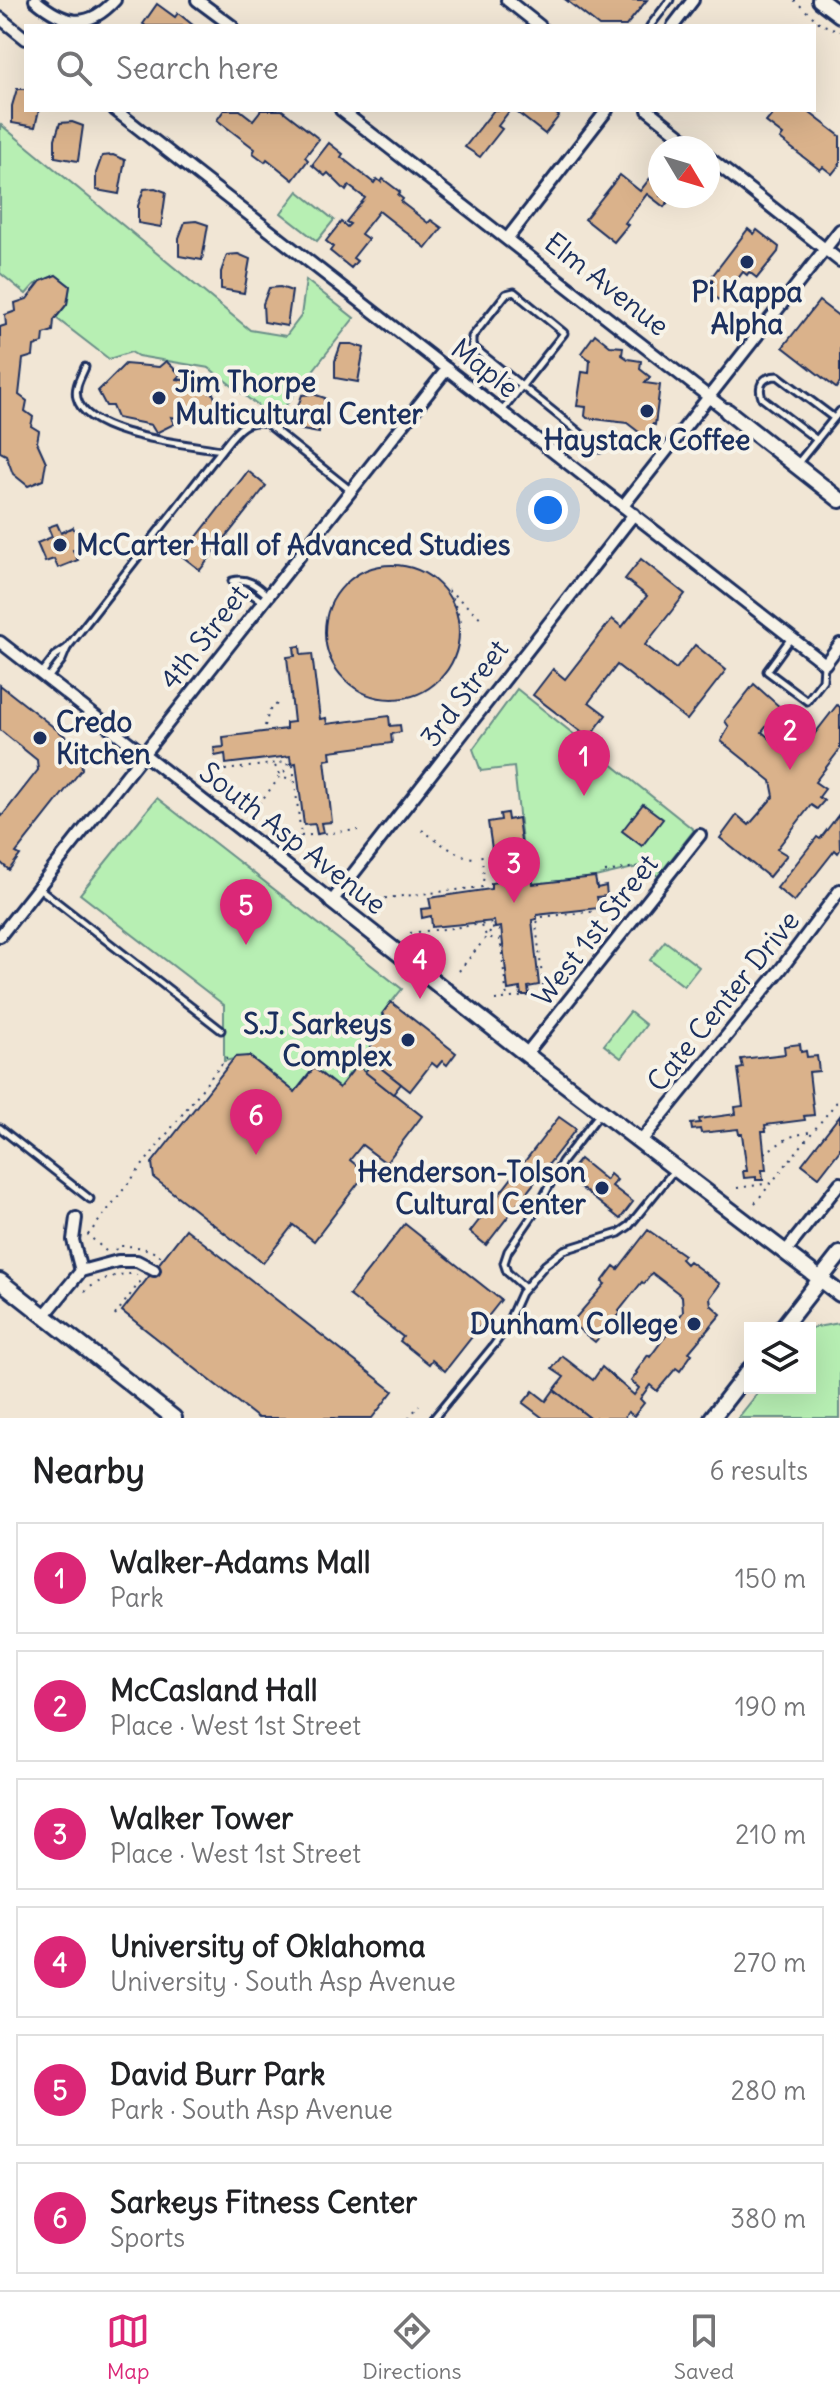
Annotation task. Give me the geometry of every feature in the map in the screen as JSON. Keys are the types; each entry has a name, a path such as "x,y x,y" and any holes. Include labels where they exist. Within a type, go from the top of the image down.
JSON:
{"street":[{"path":"35,0 66,21 77,21 104,12 115,0"},
{"path":"197,0 229,24"},
{"path":"507,0 537,24"},
{"path":"675,24 693,0"},
{"path":"820,0 840,15"},
{"path":"0,18 24,37"},
{"name":"Maple","path":"118,112 825,664"},
{"name":"Elm Avenue","path":"344,112 840,500"},
{"path":"507,239 605,112"},
{"path":"651,112 681,136"},
{"path":"720,166 840,261"},
{"path":"623,506 840,230"},
{"name":"4th Street","path":"0,936 447,369"},
{"name":"3rd Street","path":"332,901 634,514"},
{"name":"South Asp Avenue","path":"0,642 526,1054 840,1294"},
{"path":"825,664 840,644"},
{"name":"West 1st Street","path":"526,1054 700,835"},
{"name":"Cate Center Drive","path":"641,1141 781,969 840,890"},
{"path":"786,1251 840,1183"},
{"path":"76,1218 73,1240 81,1271"},
{"path":"787,1322 840,1254"},
{"path":"44,1316 81,1271 118,1261 137,1261 154,1270"},
{"path":"0,1281 174,1418"},
{"path":"712,1418 744,1377"}],"lane":[{"path":"652,24 670,0"},
{"path":"502,412 522,386 564,333 514,292 506,294 472,337 472,346 522,386 600,449"},
{"path":"85,367 76,391 80,406 110,428 221,450"},
{"path":"817,440 762,398 761,383 769,376 778,376 834,418"},
{"path":"796,465 840,411"},
{"path":"44,676 62,660 67,648 221,450 247,423 266,423 351,490"},
{"path":"241,579 250,582 265,598 232,581 241,579"},
{"path":"791,638 767,671 807,701 823,680 825,664"},
{"path":"38,887 221,1030"},
{"path":"525,1288 507,1272 504,1263 508,1251 537,1209 562,1162 601,1111"},
{"path":"1,1132 90,1199"},
{"path":"434,1418 499,1338 525,1288 545,1265 564,1250 619,1233 629,1226 676,1168"}],"path":[{"path":"794,0 821,24 840,31"},
{"path":"461,622 446,588 482,619"},
{"path":"265,726 269,711 277,704"},
{"path":"217,771 287,762 288,767"},
{"path":"275,764 281,776 295,780"},
{"path":"288,767 293,766 301,836"},
{"path":"254,810 288,767"},
{"path":"296,842 301,836 358,830"},
{"path":"422,830 446,847 469,858 477,858"},
{"path":"369,900 482,887 481,852"},
{"path":"605,872 642,866"},
{"path":"544,994 536,924 541,917 618,909"},
{"path":"410,933 493,923 493,929 459,971"},
{"path":"481,924 487,937"},
{"path":"493,929 499,929 507,998"},
{"path":"487,937 500,940"},
{"path":"495,1000 551,993"},
{"path":"164,1259 152,1250 137,1246 118,1246 108,1253 88,1235 227,1057"},
{"path":"755,1203 840,1098"},
{"path":"764,1153 795,1134 813,1131"},
{"path":"737,1188 773,1183"},
{"path":"85,1292 91,1285 128,1273 143,1278 115,1315"},
{"path":"409,1418 419,1405"}],"green space":[{"path":"0,124 250,330 286,336 301,316 306,280 354,318 275,419 209,368 138,356 131,352 109,359 56,318 67,304 70,286 56,275 34,285 26,294 0,273"},
{"path":"298,191 334,220 317,241 281,213"},
{"path":"517,689 694,830 658,876 642,866 595,877 533,884 532,878 526,879 514,767 481,771 473,749"},
{"path":"157,798 402,989 382,1014 386,1018 382,1024 386,1027 364,1055 373,1062 365,1072 356,1065 339,1088 313,1069 295,1092 249,1056 224,1061 224,1005 80,894"},
{"path":"665,941 699,967 684,986 650,960"},
{"path":"630,1012 646,1025 621,1058 604,1045"},
{"path":"840,1323 840,1418 738,1418 757,1394 816,1394 816,1327"}],"building":[{"path":"566,0 647,0 628,24 596,24"},
{"path":"157,4 175,17 178,13 192,24 143,24"},
{"path":"17,89 24,89 24,112 39,112 35,127 12,123 12,106"},
{"path":"223,112 243,112 253,120 259,112 285,112 319,139 293,180 267,159 265,162 253,153 255,149 217,120"},
{"path":"492,112 508,112 498,126 502,129 480,157 465,147"},
{"path":"517,112 554,112 559,116 545,134"},
{"path":"774,112 809,112 840,136 840,164 832,174 823,167 820,170 780,139 783,135 766,122"},
{"path":"72,122 83,126 78,161 55,157 55,139 60,123"},
{"path":"329,143 343,154 341,157 374,183 377,179 381,182 383,179 400,192 401,202 428,223 431,220 442,228 426,248 379,211 361,234 368,239 353,258 357,261 351,268 330,251 333,247 326,241 341,222 347,227 350,224 346,222 365,198 349,186 346,191 328,173 325,176 312,165"},
{"path":"113,155 125,160 119,194 96,190 96,173 102,156"},
{"path":"620,175 640,191 648,181 648,195 614,242 585,219"},
{"path":"155,188 166,192 161,227 138,223 138,206 144,189"},
{"path":"196,221 208,225 202,260 179,256 179,238 185,222"},
{"name":"Pi Kappa Alpha","path":"748,229 754,234 757,230 779,247 778,252 757,278 743,272 721,301 703,288"},
{"path":"238,254 250,259 244,293 221,289 221,272 227,255"},
{"path":"56,275 70,286 67,304 54,320 53,331 44,334 43,343 34,346 33,356 23,359 19,395 27,401 25,411 33,417 31,426 39,431 37,442 46,462 43,480 28,486 13,474 6,455 0,452 0,327 6,325 5,315 16,311 15,303 27,299 41,281"},
{"path":"280,287 292,291 287,326 264,322 263,304 269,288"},
{"path":"819,301 840,317 840,383 836,388 783,347"},
{"path":"595,334 610,346 623,347 622,355 628,359 641,361 640,369 650,377 645,383 660,385 655,425 644,436 627,423 587,418 586,407 577,406 582,372 589,373 590,360 581,353"},
{"path":"341,344 364,348 358,382 335,378 335,361"},
{"name":"Jim Thorpe Multicultural Center","path":"166,361 181,375 177,379 211,384 210,392 218,405 205,422 171,417 174,424 156,433 151,425 117,418 112,406 106,406 98,391 125,364 159,367"},
{"path":"313,394 325,398 319,433 296,429 296,412 302,395"},
{"path":"248,471 266,486 200,570 182,556"},
{"name":"McCarter Hall of Advanced Studies","path":"57,524 61,533 73,527 82,547 73,550 78,560 58,568 54,559 45,562 37,543 52,537 48,527"},
{"path":"641,559 685,594 645,645 676,669 695,645 726,670 687,720 617,665 589,702 606,715 589,738 533,695 553,669 565,679 612,619 622,627 647,596 625,579"},
{"path":"392,565 418,570 439,585 454,606 459,632 454,658 439,679 418,694 392,699 366,694 345,679 330,658 325,632 330,606 345,585 366,570"},
{"path":"300,646 301,655 312,654 320,719 326,718 327,724 389,716 390,726 400,725 401,732 391,734 392,743 330,751 331,759 325,760 332,822 321,823 323,833 317,834 315,824 304,825 296,763 291,764 290,756 226,764 225,754 215,756 214,748 224,747 223,737 286,729 286,723 294,722 287,657 295,656 294,647"},
{"path":"754,684 781,708 762,732 795,759 837,705 840,707 840,749 815,782 825,789 819,797 824,801 817,809 811,805 777,849 787,855 769,877 720,838 737,815 749,825 774,796 771,781 721,741 729,727 725,721"},
{"path":"0,685 80,748 82,769 16,853 20,855 9,870 0,862 0,814 2,816 38,770 37,760 0,730"},
{"path":"643,804 663,819 642,846 622,831"},
{"path":"507,813 508,820 518,818 526,879 532,878 533,884 595,877 597,888 606,886 607,896 597,897 599,908 537,915 537,919 532,920 539,985 528,987 529,995 521,995 520,988 508,990 501,927 495,928 494,921 432,927 431,916 422,918 421,909 431,908 429,898 491,889 491,883 497,882 488,822 501,820 500,814"},
{"path":"839,814 840,850 838,853 835,850 794,902 777,888"},
{"name":"S.J. Sarkeys Complex","path":"391,1002 456,1053 447,1065 442,1061 437,1067 432,1063 410,1091 364,1055 386,1027 382,1024 386,1018 382,1014"},
{"path":"800,1044 801,1052 806,1051 807,1057 817,1056 819,1071 809,1072 814,1115 804,1116 805,1120 765,1125 766,1131 762,1131 766,1170 762,1170 763,1180 744,1178 743,1171 747,1171 742,1134 738,1129 701,1133 700,1129 692,1130 691,1124 700,1123 699,1119 736,1114 735,1107 743,1106 738,1069 743,1068 741,1059 785,1054 784,1046"},
{"path":"249,1056 295,1092 314,1068 339,1088 357,1065 422,1116 386,1163 362,1145 350,1160 366,1173 314,1241 293,1225 263,1263 154,1178 152,1163 235,1057"},
{"path":"373,1062 401,1084 393,1094 365,1072"},
{"path":"840,1115 840,1150 819,1177 802,1164"},
{"path":"559,1117 576,1129 486,1245 470,1232"},
{"path":"580,1159 606,1180 610,1174 617,1180 612,1186 633,1202 620,1219 566,1176"},
{"path":"405,1224 501,1300 445,1371 432,1360 429,1364 400,1341 403,1337 349,1295"},
{"path":"186,1229 393,1391 372,1418 258,1418 122,1311"},
{"name":"Dunham College","path":"648,1230 684,1255 681,1259 686,1264 689,1261 720,1284 710,1298 711,1305 721,1314 689,1352 692,1354 680,1371 676,1368 657,1391 650,1385 640,1399 644,1403 634,1416 628,1412 624,1418 590,1418 554,1390 564,1377 552,1369 562,1356 593,1380 602,1367 634,1395 639,1388 631,1381 636,1372 683,1312 682,1296 652,1273 595,1342 571,1323 605,1284 602,1282 614,1266 618,1269"},
{"path":"554,1390 590,1418 543,1418 523,1403 533,1391 546,1401"}],"place":[{"name":"Pi Kappa Alpha","path":"747,262"},
{"name":"Jim Thorpe Multicultural Center","path":"159,398"},
{"name":"Haystack Coffee","path":"647,411"},
{"name":"McCarter Hall of Advanced Studies","path":"60,545"},
{"name":"Credo Kitchen","path":"40,738"},
{"name":"McCasland Hall","path":"790,770"},
{"name":"Walker-Adams Mall","path":"584,796"},
{"name":"Walker Tower","path":"514,903"},
{"name":"David Burr Park","path":"246,945"},
{"name":"University of Oklahoma","path":"420,999"},
{"name":"S.J. Sarkeys Complex","path":"408,1040"},
{"name":"Sarkeys Fitness Center","path":"256,1155"},
{"name":"Henderson-Tolson Cultural Center","path":"602,1188"},
{"name":"Dunham College","path":"694,1324"}]}
